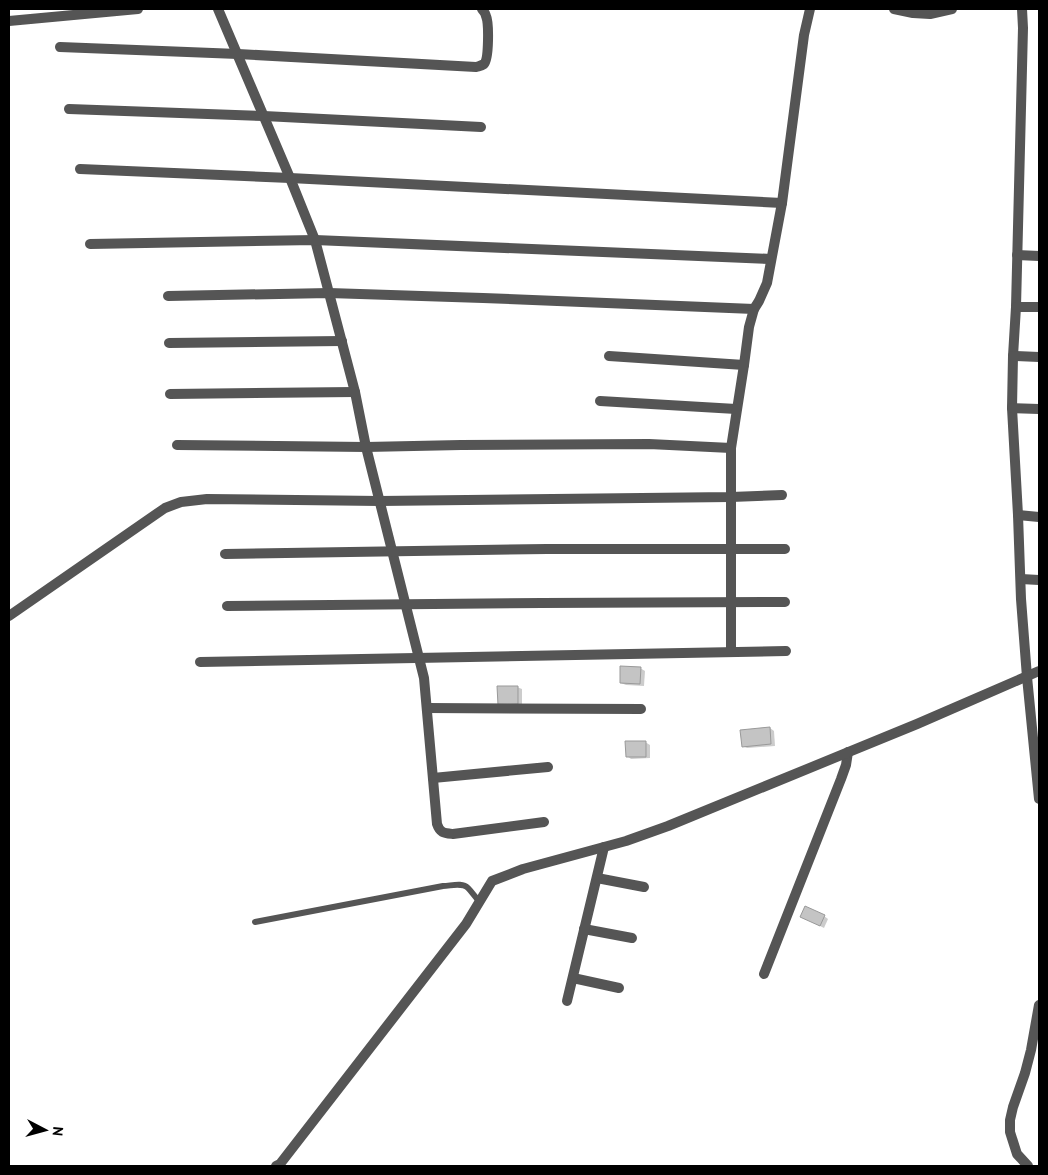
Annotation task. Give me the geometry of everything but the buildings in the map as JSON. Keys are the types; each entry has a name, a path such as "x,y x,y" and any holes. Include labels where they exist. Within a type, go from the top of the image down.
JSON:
{"street":[{"path":"9,21 138,9"},
{"path":"218,9 315,240 355,392 366,447 420,658 424,678 439,830 444,834 453,834 544,822"},
{"path":"60,47 238,54 476,67 482,66 485,63 488,55 487,20 486,14 482,9"},
{"path":"731,652 731,448 749,326 754,309 767,282 782,203 804,35 810,9"},
{"path":"894,9 930,14 952,9"},
{"path":"1022,9 1012,408 1027,677 1039,799"},
{"path":"68,109 264,116 481,127"},
{"path":"80,169 782,203"},
{"path":"90,244 315,240 771,259"},
{"path":"1017,256 1039,256"},
{"path":"168,296 329,293 754,309"},
{"path":"1016,307 1039,307"},
{"path":"170,342 342,341"},
{"path":"609,356 744,365"},
{"path":"1013,356 1039,357"},
{"path":"170,394 355,392"},
{"path":"600,401 736,409"},
{"path":"1012,408 1039,409"},
{"path":"177,445 366,447 649,444 731,448"},
{"path":"9,616 165,508 181,502 207,499 380,501 782,495"},
{"path":"1018,515 1039,517"},
{"path":"225,554 547,549 785,550"},
{"path":"1021,579 1039,580"},
{"path":"228,606 785,602"},
{"path":"200,662 786,651"},
{"path":"276,1166 280,1164 466,924 492,881 523,869 626,841 668,826 1039,671"},
{"path":"427,708 641,709"},
{"path":"764,974 841,779 848,752"},
{"path":"433,778 548,767"},
{"path":"567,1001 604,847"},
{"path":"596,878 644,887"},
{"path":"584,929 632,938"},
{"path":"573,978 619,988"},
{"path":"1028,1166 1017,1154 1010,1132 1010,1120 1031,1050 1039,1005"}],"lane":[{"path":"256,922 443,886 459,885 466,887 479,901"}]}
